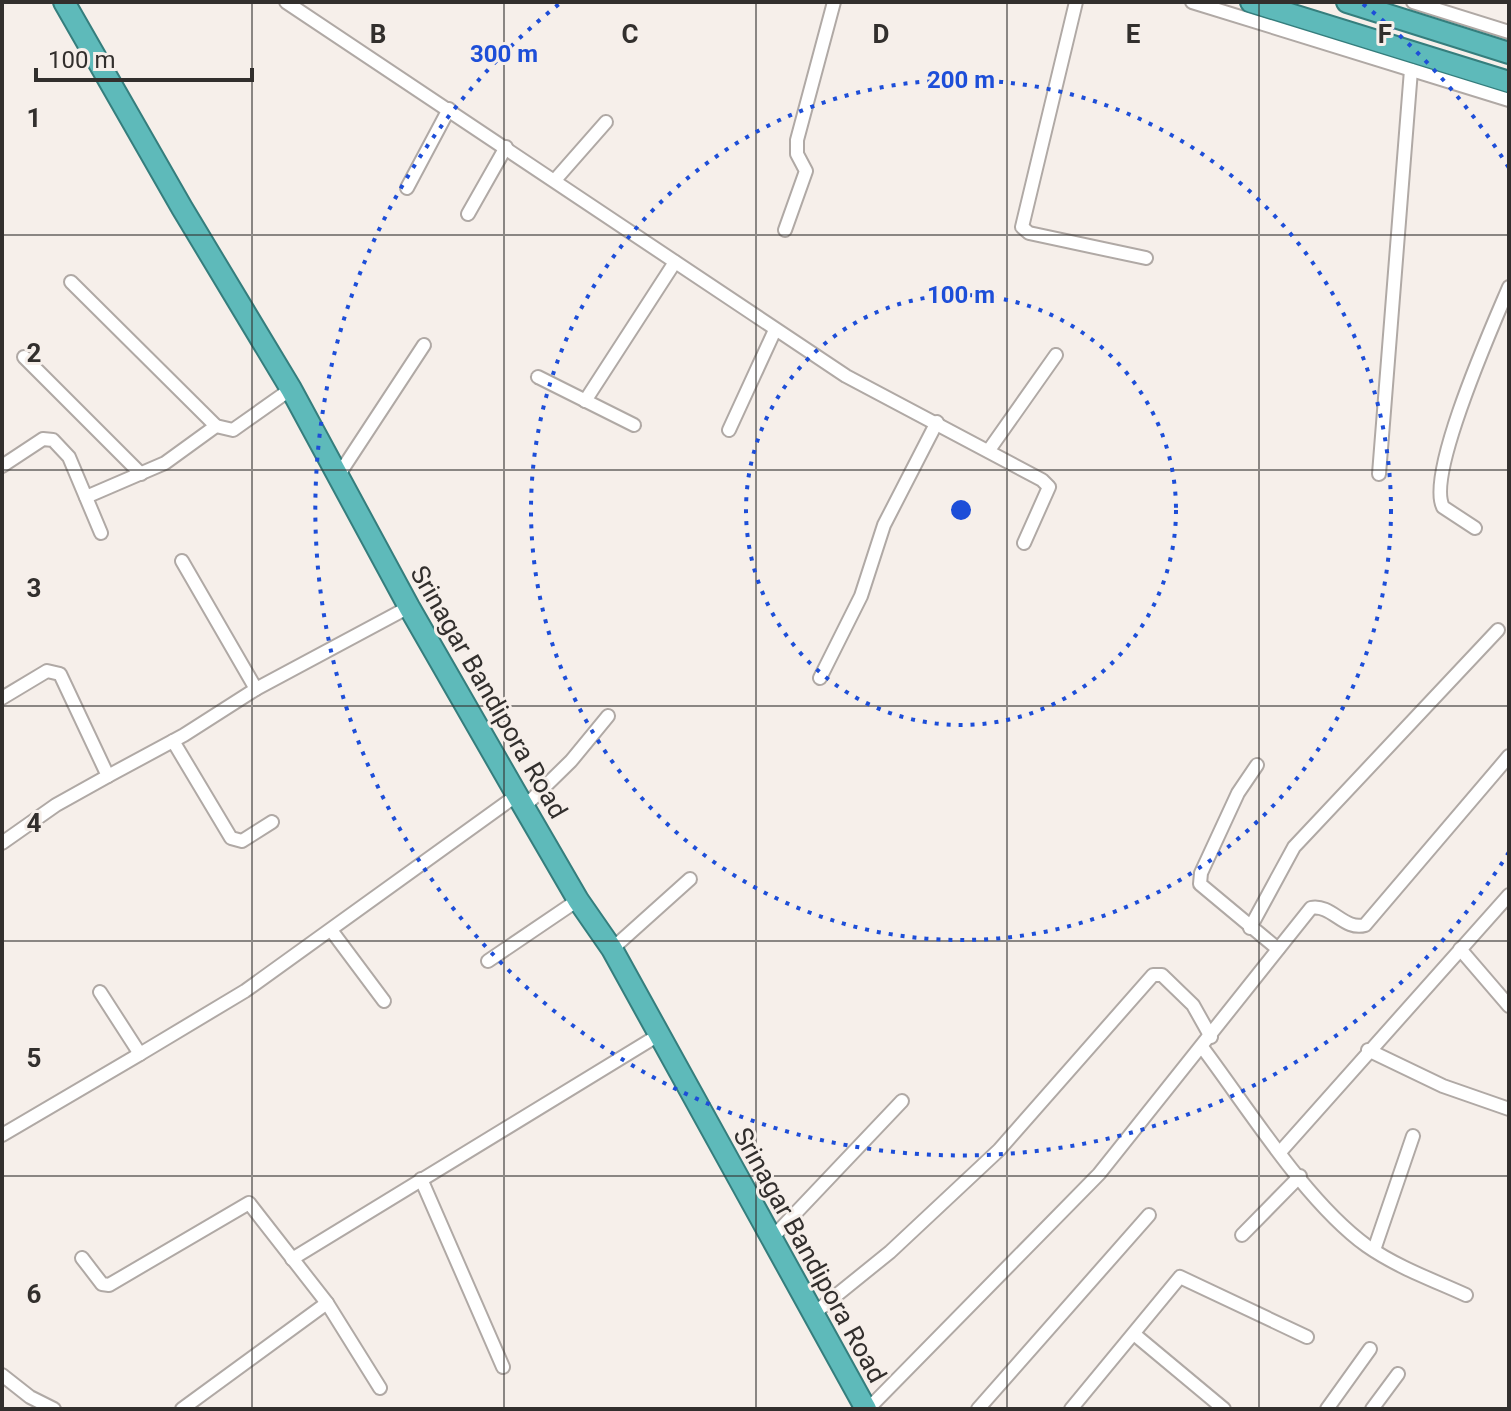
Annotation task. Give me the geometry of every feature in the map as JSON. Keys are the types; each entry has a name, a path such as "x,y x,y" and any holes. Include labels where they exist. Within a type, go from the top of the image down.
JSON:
{"highway":[{"name":"Srinagar Bandipora Road","path":"64,2 182,208 291,389 409,607 578,900 612,949 657,1036 867,1409"},
{"path":"1251,2 1509,82"},
{"path":"1347,2 1509,53"}],"street":[{"path":"286,2 846,376 1042,480 1049,487 1024,543"},
{"path":"785,230 806,171 797,154 797,140 834,2"},
{"path":"1076,2 1022,227 1029,233 1146,258"},
{"path":"1192,2 1509,100"},
{"path":"1413,2 1509,32"},
{"path":"1379,474 1411,70"},
{"path":"407,188 449,109"},
{"path":"555,180 606,122"},
{"path":"468,214 506,147"},
{"path":"585,401 675,262"},
{"path":"71,282 216,426 233,430 291,389"},
{"path":"1475,528 1443,507 1440,485 1466,390 1509,287"},
{"path":"729,430 775,330"},
{"path":"338,476 424,345"},
{"path":"989,450 1056,355"},
{"path":"24,357 141,474"},
{"path":"538,377 634,425"},
{"path":"820,678 861,596 884,525 937,422"},
{"path":"86,497 165,463 216,426"},
{"path":"3,465 43,439 50,438 69,457 101,533"},
{"path":"182,561 256,689"},
{"path":"2,843 56,805 173,741 256,689 409,607"},
{"path":"1250,928 1294,847 1498,630"},
{"path":"2,698 47,671 60,674 108,776"},
{"path":"2,1135 245,991 521,801 571,761 608,716"},
{"path":"173,741 231,838 242,841 272,822"},
{"path":"867,1409 1099,1174 1315,906 1353,926 1365,925 1509,756"},
{"path":"1257,765 1238,793 1200,879 1205,890 1278,949"},
{"path":"612,949 690,879"},
{"path":"1281,1151 1509,895"},
{"path":"488,961 578,900"},
{"path":"331,930 384,1001"},
{"path":"1460,949 1509,1006"},
{"path":"812,1315 890,1252 999,1150 1153,975 1162,975 1188,1000 1207,1042 1281,1151 1337,1218 1374,1250 1466,1295"},
{"path":"100,992 140,1054"},
{"path":"292,1259 657,1036"},
{"path":"1368,1050 1455,1091 1509,1109"},
{"path":"771,1239 902,1101"},
{"path":"1374,1250 1413,1136"},
{"path":"1242,1235 1300,1176"},
{"path":"421,1179 503,1367"},
{"path":"82,1258 102,1284 109,1285 249,1203 327,1303 380,1388"},
{"path":"978,1409 1149,1215"},
{"path":"1071,1409 1173,1282 1185,1277 1307,1337"},
{"path":"182,1409 327,1303"},
{"path":"1134,1334 1224,1409"},
{"path":"1327,1409 1370,1349"},
{"path":"1372,1409 1398,1374"},
{"path":"2,1375 30,1397 54,1409"}]}
